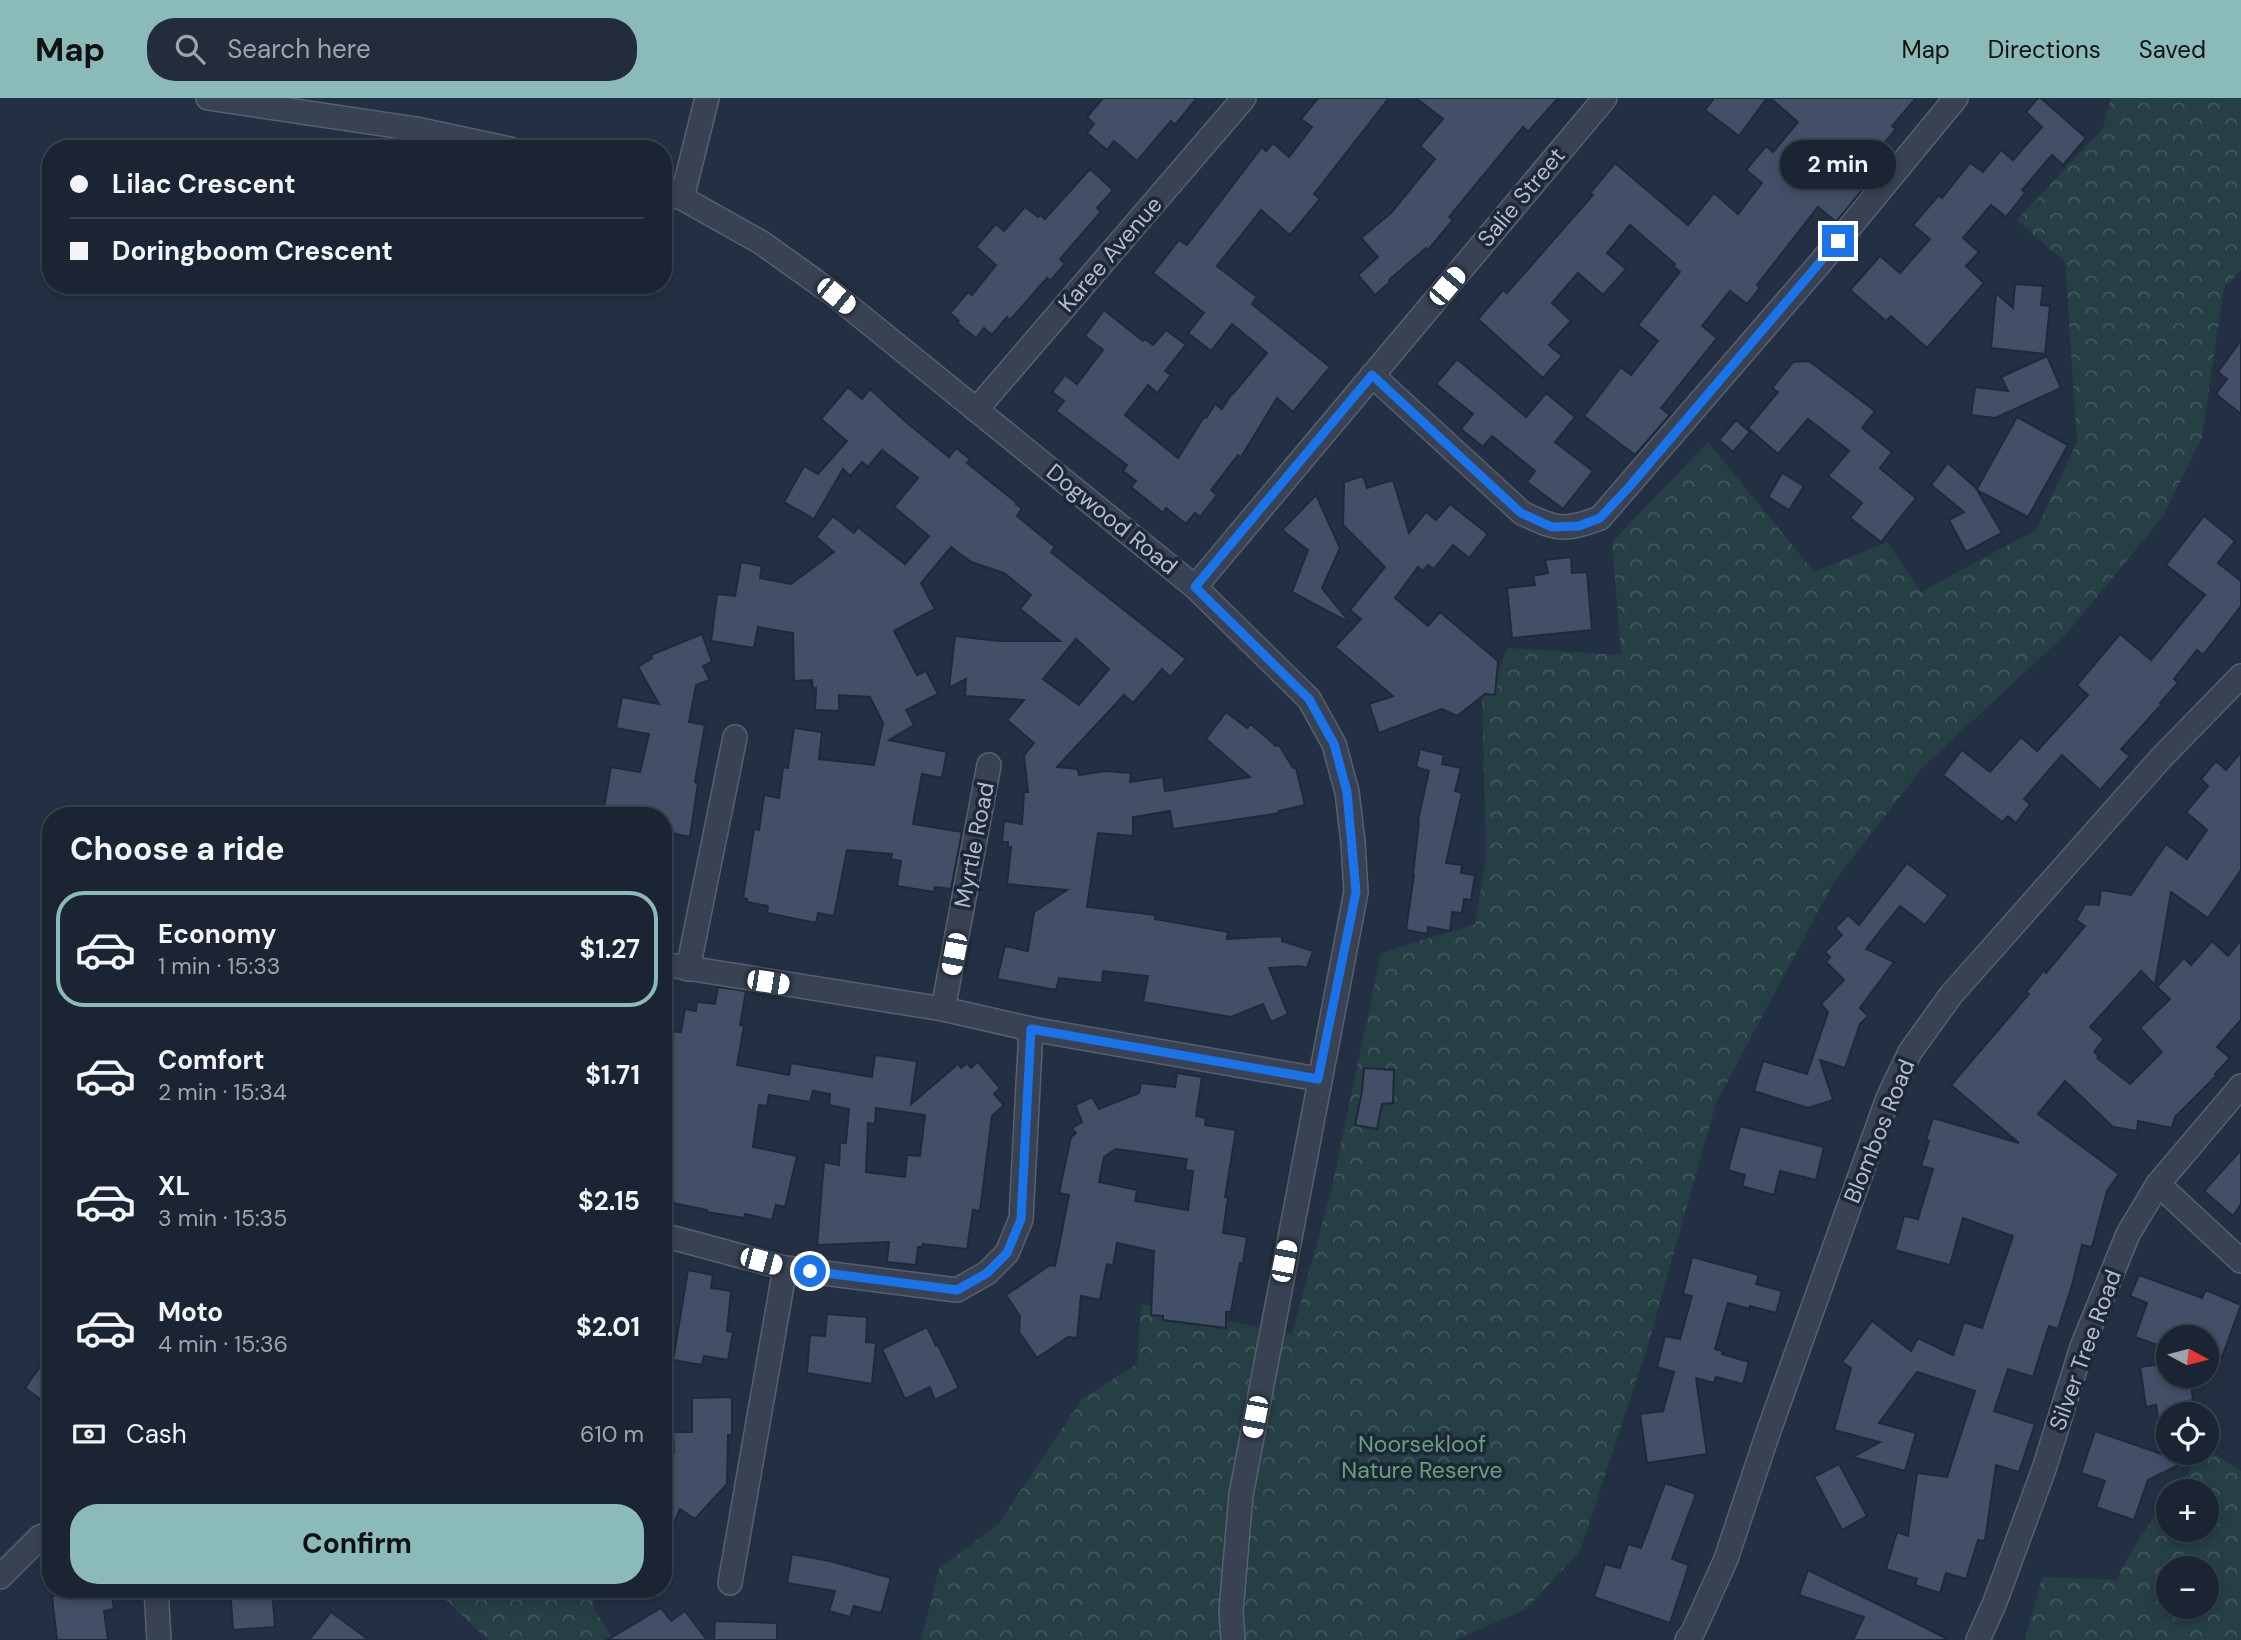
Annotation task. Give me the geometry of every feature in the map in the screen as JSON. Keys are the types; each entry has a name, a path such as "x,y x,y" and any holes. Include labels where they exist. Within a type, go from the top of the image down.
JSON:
{"street":[{"path":"208,98 416,129 468,140"},
{"path":"673,195 707,98"},
{"name":"Karee Avenue","path":"976,410 1244,98"},
{"name":"Salie Street","path":"1195,587 1605,98"},
{"path":"1372,375 1521,513 1552,527 1579,526 1600,518 1822,262 1956,98"},
{"name":"Dogwood Road","path":"673,195 762,243 836,296 1195,587 1309,699 1334,744 1347,792 1356,892 1318,1079 1241,1495 1231,1611 1233,1640"},
{"name":"Blombos Road","path":"1695,1637 1726,1559 1768,1433 1888,1098 1910,1052 1951,995 2161,758 2233,700 2241,676"},
{"path":"688,969 735,737"},
{"name":"Myrtle Road","path":"943,1009 989,765"},
{"path":"672,966 943,1009 1031,1029 1318,1079"},
{"path":"672,1237 785,1268 957,1290 987,1273 1007,1253 1021,1219 1031,1029"},
{"name":"Silver Tree Road","path":"1978,1640 1995,1602 2044,1469 2082,1347 2127,1234 2158,1184 2241,1087"},
{"path":"2158,1184 2241,1262"},
{"path":"730,1583 785,1268"},
{"path":"0,1577 42,1536"},
{"path":"157,1598 159,1640"}],"green space":[{"name":"Noorsekloof Nature Reserve","path":"2111,98 2241,98 2241,270 2224,287 2202,437 2164,515 2067,633 1923,767 1834,882 1716,1103 1648,1345 1580,1551 1526,1609 1455,1640 921,1640 939,1569 999,1523 1082,1399 1137,1364 1141,1304 1292,1334 1332,1187 1381,953 1475,924 1486,858 1482,696 1500,668 1507,648 1621,655 1612,542 1708,442 1814,572 1887,542 1921,592 2036,530 2077,442 2065,262 2017,220 2103,128"},
{"path":"2219,1457 2241,1471 2241,1640 2025,1640 2042,1577 2116,1580 2138,1540 2156,1515 2156,1542 2219,1542 2219,1479 2183,1479 2194,1465 2219,1465"},
{"path":"444,1598 593,1598 594,1609 614,1640 488,1640"}],"building":[{"path":"1103,98 1197,98 1175,125 1171,121 1137,161 1114,141 1107,150 1087,133 1094,124 1087,117"},
{"path":"1318,98 1389,98 1314,194 1320,199 1290,235 1261,210 1217,266 1257,297 1252,304 1330,367 1293,412 1277,398 1241,457 1238,455 1211,490 1217,495 1200,517 1195,513 1186,524 1166,508 1163,513 1131,487 1136,481 1123,471 1127,465 1056,411 1064,401 1052,392 1065,375 1077,384 1103,350 1085,336 1104,310 1143,341 1145,339 1153,345 1166,330 1186,345 1165,371 1171,375 1157,393 1148,385 1125,415 1178,458 1215,404 1222,409 1232,393 1267,353 1232,324 1211,351 1188,333 1204,313 1153,273 1179,240 1187,245 1262,147 1266,151 1273,143 1289,157 1312,127 1301,119"},
{"path":"1416,98 1558,98 1528,132 1523,127 1449,217 1453,220 1428,250 1426,248 1375,295 1358,275 1378,257 1361,238 1391,213 1435,159 1420,146 1443,119"},
{"path":"1714,98 1767,98 1739,136 1705,110"},
{"path":"1770,98 1916,98 1892,126 1896,129 1859,174 1869,182 1836,222 1818,207 1757,285 1760,288 1747,304 1730,291 1702,326 1717,338 1661,408 1670,415 1635,455 1584,416 1621,367 1631,375 1658,341 1638,325 1680,272 1673,266 1675,264 1630,225 1607,253 1626,269 1603,295 1578,273 1552,303 1571,321 1549,345 1562,356 1543,378 1478,319 1503,290 1507,293 1593,195 1590,193 1615,163 1688,225 1714,193 1738,214 1762,183 1746,170 1766,146 1773,152 1798,122"},
{"path":"2038,98 2086,138 2063,165 2052,155 2022,190 2025,193 2006,217 1991,205 1963,238 1979,252 1966,266 1984,283 1927,348 1891,316 1886,321 1850,290 1880,256 1900,273 1930,239 1913,225 1939,195 1942,198 1970,163 1983,172 2001,150 2013,160 2042,127 2026,112"},
{"path":"1090,169 1113,190 1097,208 1101,212 1060,259 1065,264 1050,281 1047,278 1010,320 1007,317 992,335 984,328 976,338 957,323 959,321 950,313 968,292 972,295 996,265 976,247 996,224 1004,231 1025,207 1045,219"},
{"path":"2015,284 2043,286 2041,305 2050,306 2045,354 1991,348 1996,293 2013,308"},
{"path":"2241,340 2241,414 2216,394 2227,379 2218,372"},
{"path":"2047,356 2061,388 1995,418 1971,415 1975,387 2008,391 2001,377"},
{"path":"1457,359 1526,417 1546,393 1575,417 1555,442 1593,471 1563,509 1527,482 1535,471 1492,436 1483,447 1461,429 1473,414 1436,384"},
{"path":"1809,361 1875,411 1862,428 1892,452 1880,468 1916,498 1881,542 1850,518 1862,503 1828,476 1849,451 1808,419 1778,454 1748,428 1778,392 1772,388 1793,362"},
{"path":"848,387 862,399 870,389 949,457 956,448 970,459 967,463 1022,508 1017,516 1055,547 1051,552 1186,659 1170,677 1162,669 1133,703 1124,695 1057,767 1078,769 1079,775 1105,771 1131,773 1130,782 1163,777 1165,791 1250,777 1206,739 1226,712 1247,728 1251,724 1276,746 1279,745 1293,768 1296,768 1305,805 1279,811 1280,813 1173,829 1170,811 1133,817 1133,836 1098,833 1087,907 1156,915 1155,919 1228,932 1227,939 1282,936 1282,941 1313,951 1307,968 1269,968 1288,1014 1271,1022 1263,1004 1231,1017 1143,1002 1148,976 1103,971 1102,983 1059,978 1056,990 997,979 1005,946 1028,951 1034,912 1067,890 1007,884 1011,847 1008,847 1008,842 1002,842 1004,821 1022,824 1024,792 1028,792 1024,755 1034,743 1007,720 1024,700 965,696 966,679 949,688 955,636 999,641 1060,641 1020,609 1031,595 1004,573 971,562 951,547 921,583 935,609 894,631 917,675 926,671 938,694 906,710 914,725 889,740 947,752 942,778 922,774 913,824 962,832 951,889 935,887 934,892 897,886 901,861 891,859 892,854 847,850 834,916 818,913 816,923 767,913 768,906 747,902 747,899 743,898 754,829 759,830 764,795 779,798 783,767 788,768 794,728 822,732 819,759 874,765 883,723 870,697 839,695 839,711 815,710 816,688 813,689 812,680 794,681 793,633 758,627 754,648 711,641 717,594 735,596 741,562 762,566 760,578 791,584 834,552 816,537 833,516 854,533 858,527 905,564 929,536 894,507 918,478 882,450 868,467 862,462 850,476 843,469 814,519 784,502 804,466 818,474 847,441 821,419","holes":["1076,639 1109,669 1079,705 1043,679"]},
{"path":"2017,417 2068,445 2028,517 1977,490 2002,533 1966,552 1949,520 1964,512 1931,485 1948,463 1977,489"},
{"path":"1736,420 1750,432 1733,452 1719,440"},
{"path":"1782,473 1804,486 1789,510 1768,497"},
{"path":"1363,476 1367,488 1393,480 1409,533 1426,512 1436,520 1450,504 1488,534 1469,558 1453,545 1434,569 1428,565 1423,571 1418,567 1395,598 1428,626 1440,612 1498,661 1495,695 1485,694 1457,716 1442,709 1379,733 1369,704 1393,696 1335,647 1361,619 1350,610 1385,567 1343,525 1344,482"},
{"path":"1316,495 1340,548 1322,588 1350,623 1292,592 1308,550 1282,530"},
{"path":"2204,516 2235,541 2218,563 2241,581 2241,606 2203,655 2197,650 2174,679 2178,683 2121,749 2130,756 2100,790 2062,755 2024,799 2030,804 2016,823 2008,816 2002,822 1943,775 1962,750 1990,772 2021,737 2037,751 2088,695 2077,685 2120,634 2151,660 2205,595 2166,565"},
{"path":"1571,557 1572,573 1587,572 1592,630 1512,638 1507,588 1535,585 1533,576 1548,573 1545,560"},
{"path":"702,634 712,662 703,666 710,680 696,685 689,722 705,725 695,782 698,783 690,837 672,833 672,807 604,807 611,767 640,772 649,734 616,728 622,697 659,704 638,667 652,658 651,655"},
{"path":"1420,749 1444,755 1442,764 1461,768 1455,791 1462,793 1446,863 1462,865 1461,873 1475,875 1471,900 1464,899 1462,913 1452,912 1450,931 1428,927 1427,934 1406,930 1418,820 1429,771 1416,767"},
{"path":"2241,752 2241,870 2208,918 2171,892 2155,985 2141,971 2090,1027 2104,1039 2094,1052 2099,1056 2097,1058 2130,1084 2162,1052 2140,1028 2170,999 2157,987 2184,958 2191,965 2212,941 2228,956 2241,940 2241,1020 2217,1047 2230,1058 2175,1117 2172,1128 2138,1121 2137,1131 2113,1127 2065,1081 2038,1114 2119,1174 2107,1191 2092,1247 2082,1245 2058,1329 2049,1326 2033,1377 2008,1369 1994,1411 2035,1424 2019,1472 1996,1465 1985,1541 1978,1540 1966,1579 1946,1573 1940,1593 1915,1585 1917,1579 1886,1569 1897,1532 1908,1536 1917,1473 1947,1477 1975,1391 1917,1372 1879,1423 1916,1433 1905,1471 1853,1457 1880,1442 1834,1430 1851,1368 1842,1362 1872,1321 1911,1351 1918,1338 1953,1355 1964,1322 1982,1328 2013,1236 1963,1218 1950,1265 1895,1250 1904,1216 1918,1219 1933,1169 1921,1166 1933,1118 2019,1143 1951,1085 2029,994 2026,992 2044,970 2046,973 2085,926 2076,920 2085,904 2099,905 2101,890 2131,895 2166,844 2187,859 2207,830 2186,812 2208,786 2201,779 2216,761 2226,770"},
{"path":"1907,863 1948,895 1925,925 1900,906 1866,949 1894,962 1860,1008 1868,1016 1860,1024 1845,1068 1820,1060 1833,1100 1808,1108 1754,1091 1763,1061 1807,1074 1828,1012 1821,1004 1844,980 1826,962 1830,957 1825,952 1842,935 1835,928 1848,915 1859,925"},
{"path":"718,987 746,991 740,1025 744,1026 737,1065 789,1075 791,1063 872,1077 875,1055 917,1061 911,1104 958,1064 961,1068 967,1063 971,1068 978,1062 1000,1088 994,1094 1004,1105 992,1116 980,1211 973,1210 967,1249 923,1244 918,1247 916,1265 887,1262 889,1242 817,1245 824,1162 839,1165 840,1143 846,1143 849,1109 829,1105 830,1094 813,1091 810,1102 769,1095 767,1106 759,1105 753,1147 797,1156 785,1207 776,1205 772,1220 745,1214 744,1218 707,1212 672,1203 672,1032 681,1032 685,1009 696,1011 697,1002 715,1004","holes":["876,1108 925,1115 920,1156 907,1155 905,1177 866,1172 868,1123 875,1124"]},
{"path":"1364,1068 1394,1070 1393,1103 1382,1104 1377,1129 1355,1125"},
{"path":"1177,1073 1202,1077 1196,1116 1206,1118 1205,1125 1236,1130 1225,1197 1228,1197 1223,1233 1247,1237 1231,1312 1226,1312 1226,1328 1163,1320 1163,1316 1151,1315 1154,1251 1117,1243 1113,1266 1107,1264 1100,1300 1081,1296 1077,1338 1068,1337 1037,1358 1019,1332 1020,1316 1006,1295 1050,1265 1055,1266 1069,1195 1059,1193 1071,1137 1076,1133 1072,1128 1082,1122 1075,1105 1092,1097 1099,1109 1139,1093 1141,1083 1175,1087","holes":["1116,1149 1187,1159 1185,1170 1193,1171 1188,1210 1135,1201 1137,1190 1099,1182 1104,1157"]},
{"path":"1740,1126 1824,1147 1816,1180 1780,1171 1774,1195 1742,1186 1745,1175 1728,1170"},
{"path":"2241,1150 2241,1204 2233,1216 2204,1191"},
{"path":"1692,1257 1759,1275 1756,1284 1782,1291 1776,1313 1728,1303 1715,1349 1723,1351 1722,1354 1749,1362 1743,1384 1716,1377 1714,1383 1696,1378 1707,1454 1647,1463 1640,1414 1663,1411 1674,1372 1657,1367 1665,1336 1680,1339 1692,1296 1683,1294"},
{"path":"688,1270 713,1275 711,1288 731,1291 727,1331 733,1332 728,1360 704,1356 702,1365 673,1360"},
{"path":"2139,1275 2202,1298 2206,1290 2241,1305 2222,1357 2219,1356 2219,1325 2156,1325 2156,1345 2135,1337 2147,1303 2130,1296"},
{"path":"827,1314 867,1317 866,1342 876,1343 872,1384 807,1373 810,1335 825,1336"},
{"path":"927,1327 959,1388 935,1400 930,1387 905,1399 882,1349"},
{"path":"42,1364 42,1400 25,1388"},
{"path":"2156,1365 2156,1388 2192,1388 2193,1400 2156,1402 2156,1405 2146,1407 2140,1367"},
{"path":"732,1397 732,1435 728,1435 727,1484 695,1519 680,1509 672,1528 673,1432 692,1432 692,1398"},
{"path":"2095,1431 2156,1452 2156,1465 2179,1465 2148,1480 2134,1520 2096,1507 2105,1481 2081,1473"},
{"path":"1839,1464 1867,1516 1842,1530 1814,1477"},
{"path":"1665,1483 1696,1494 1672,1559 1689,1565 1670,1623 1594,1597 1605,1564 1620,1568 1628,1544 1641,1548"},
{"path":"792,1554 830,1561 891,1578 881,1613 854,1606 850,1617 829,1611 835,1591 787,1583"},
{"path":"1808,1570 1949,1640 1853,1640 1864,1617 1799,1595"},
{"path":"52,1598 112,1598 114,1609 104,1611 108,1640 57,1640"},
{"path":"231,1598 273,1598 275,1627 233,1630"},
{"path":"661,1608 671,1621 685,1611 707,1640 607,1640"},
{"path":"331,1612 369,1640 309,1640"},
{"path":"715,1621 777,1623 777,1640 714,1640"}],"route":[{"path":"810,1271 957,1290 987,1273 1007,1253 1021,1219 1031,1029 1318,1079 1356,892 1347,792 1334,744 1309,699 1195,587 1372,375 1521,513 1552,527 1579,526 1600,518 1630,486 1838,241"}]}
